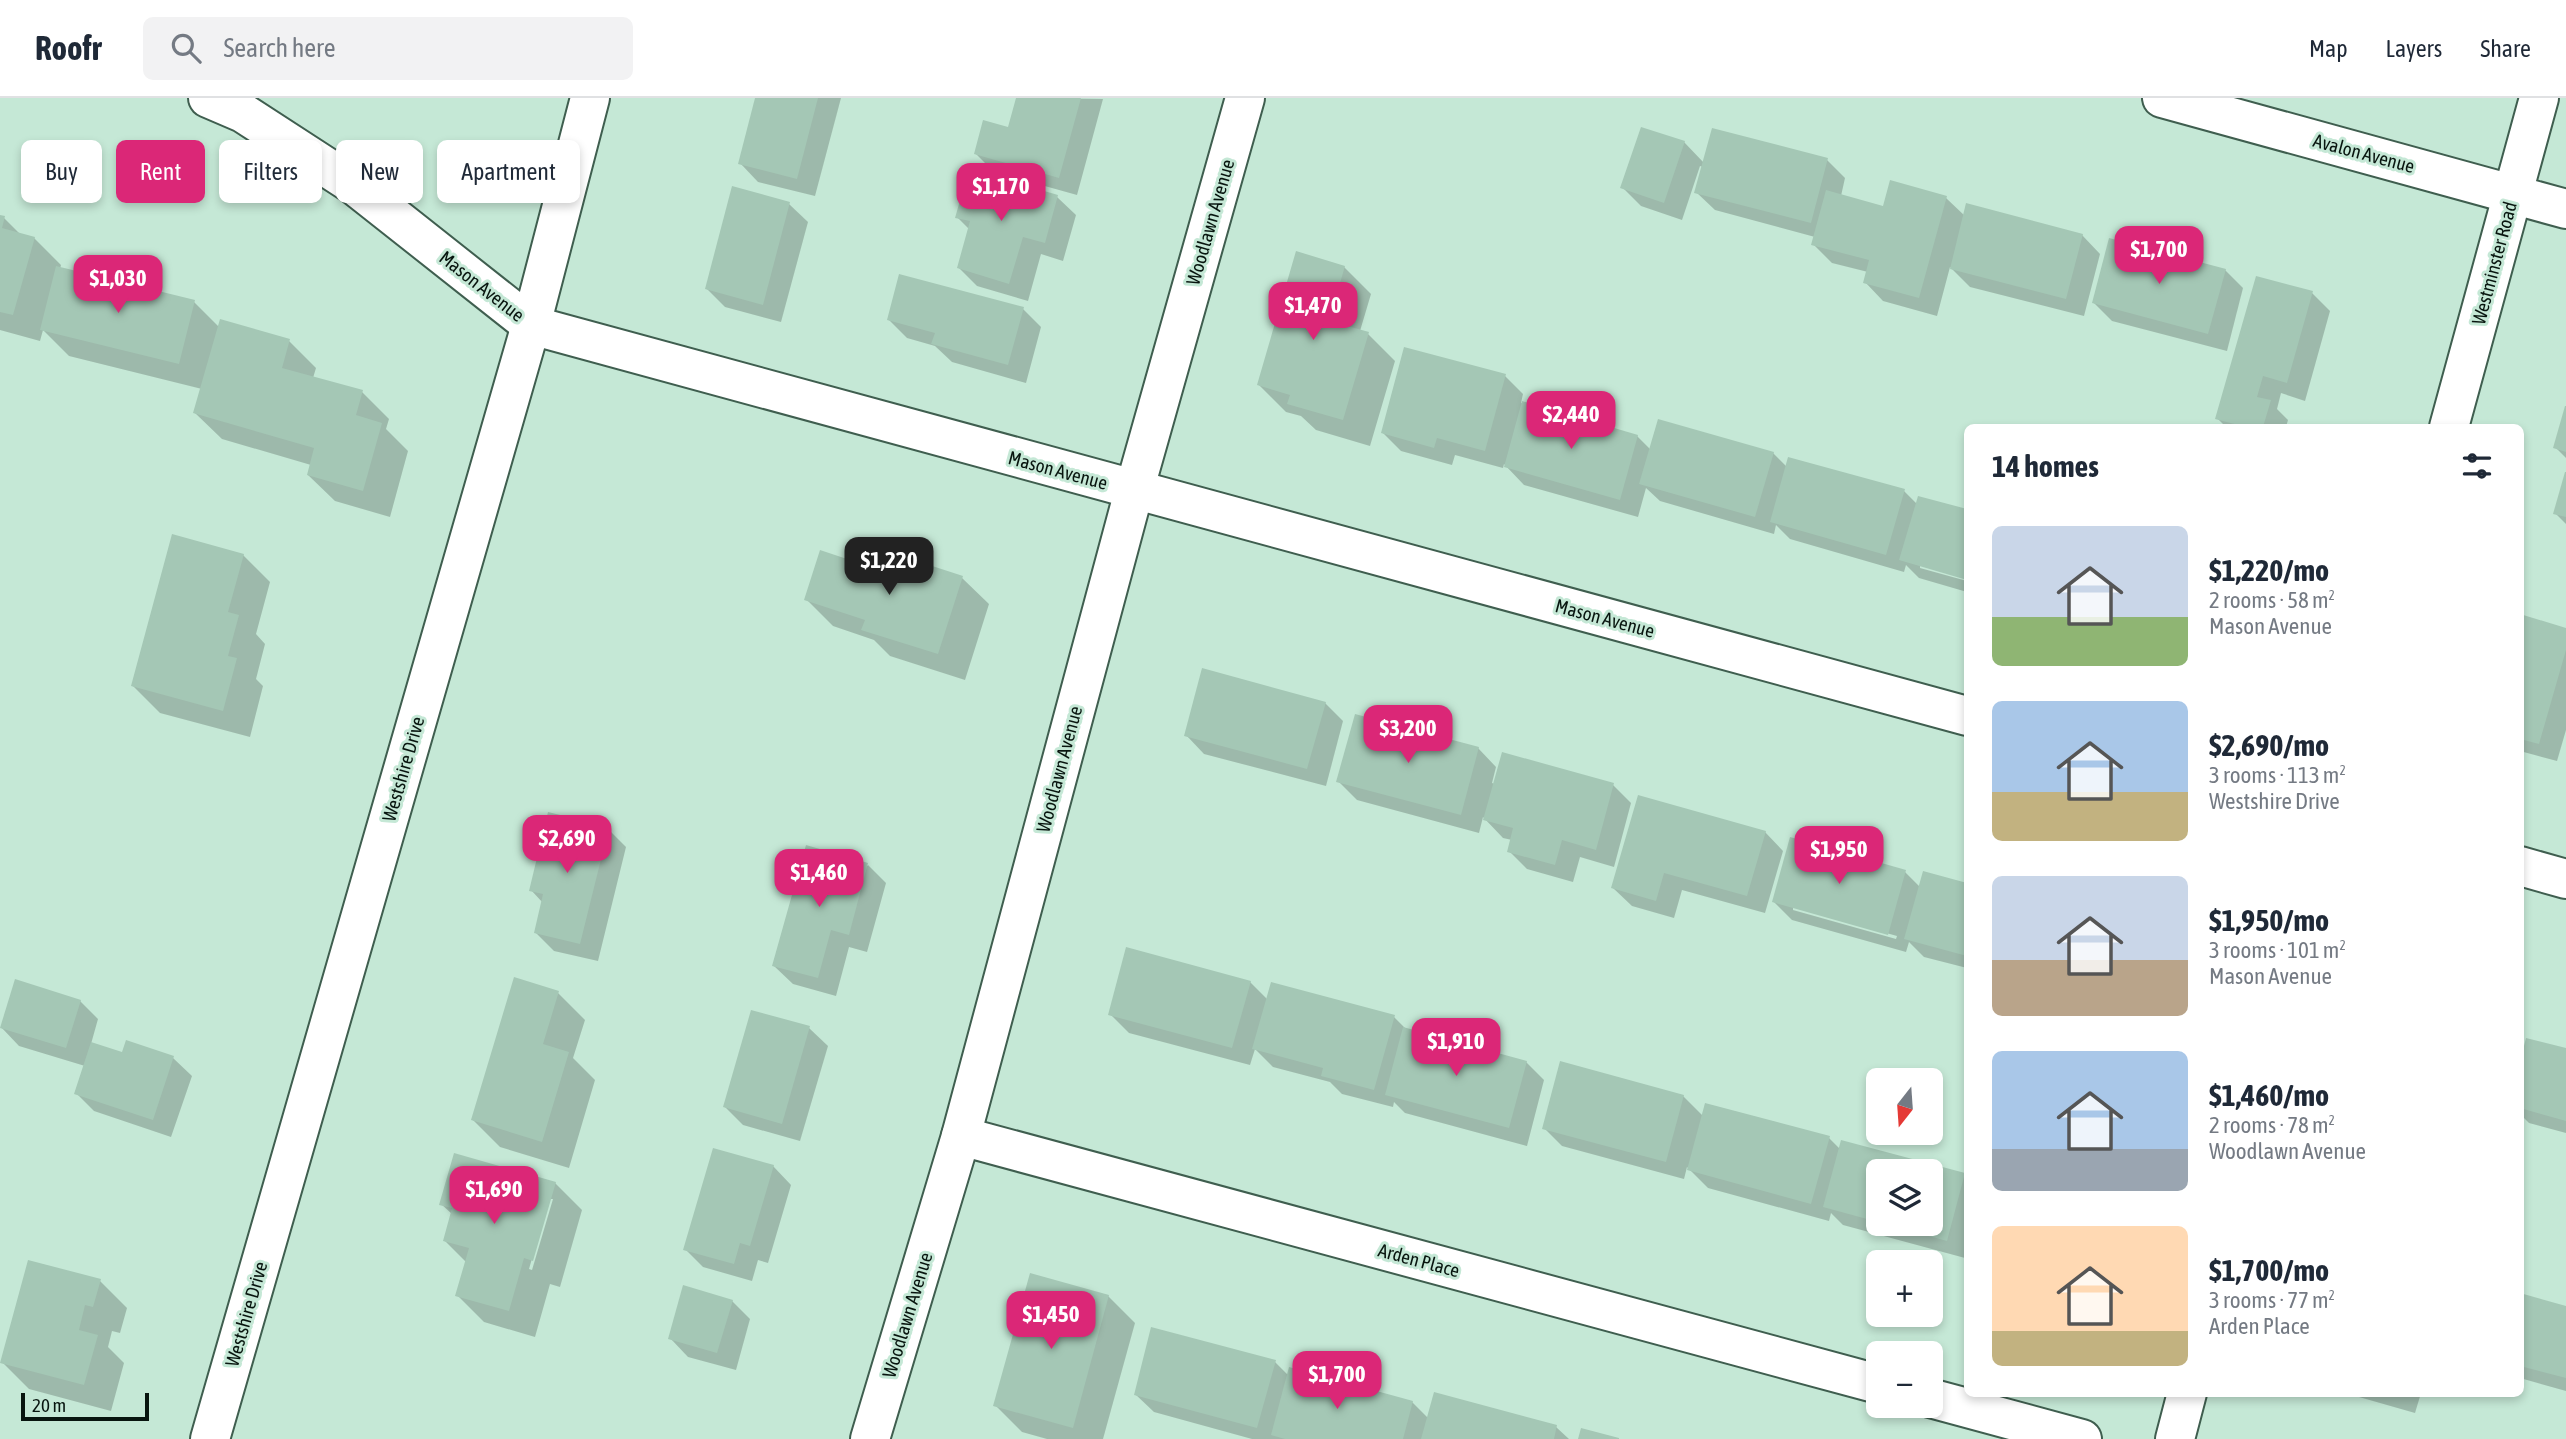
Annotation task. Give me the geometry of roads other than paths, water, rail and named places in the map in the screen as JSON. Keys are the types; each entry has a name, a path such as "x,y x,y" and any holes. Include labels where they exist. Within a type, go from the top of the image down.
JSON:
{"street":[{"name":"Mason Avenue","path":"208,98 243,113 354,186 531,325 1964,715"},
{"name":"Westshire Drive","path":"210,1439 531,325 590,98"},
{"name":"Woodlawn Avenue","path":"870,1439 961,1136 1134,491 1245,98"},
{"name":"Avalon Avenue","path":"2162,98 2566,209"},
{"name":"Westminster Road","path":"2450,424 2539,98"},
{"path":"2524,867 2566,879"},
{"name":"Arden Place","path":"961,1136 1866,1381"},
{"path":"2175,1439 2186,1397"},
{"path":"1943,1402 2082,1439"}]}
